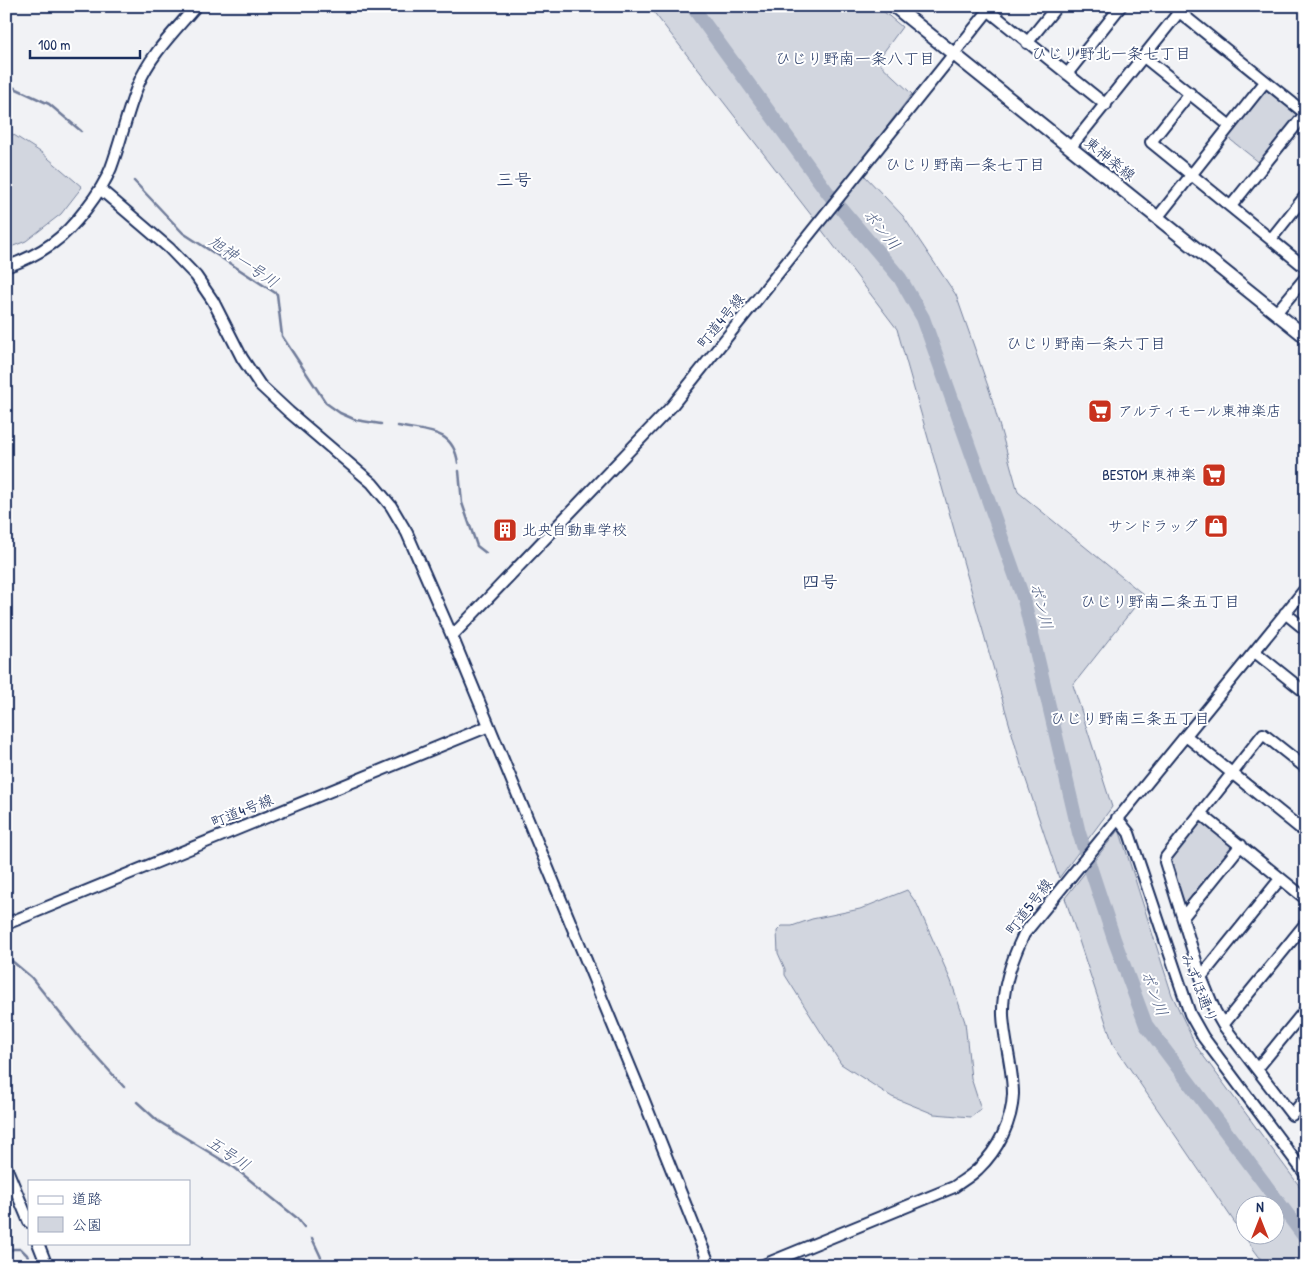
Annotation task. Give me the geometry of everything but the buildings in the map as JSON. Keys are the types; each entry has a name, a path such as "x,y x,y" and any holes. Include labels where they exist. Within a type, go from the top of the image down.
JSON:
{"main road":[{"name":"東神楽線","path":"894,6 1306,337"}],"street":[{"path":"6,267 24,260 54,242 80,216 100,189 110,169 138,85 153,58 196,6"},
{"path":"1028,43 1057,6"},
{"path":"1067,74 1121,6"},
{"path":"988,8 1028,43 1106,105"},
{"name":"町道4号線","path":"452,636 671,407 954,54 988,8"},
{"path":"1070,148 1144,57 1175,9 1305,114 1231,206"},
{"path":"1144,57 1230,126"},
{"path":"1157,218 1265,82"},
{"path":"1190,93 1151,142 1306,268"},
{"path":"100,189 169,248 196,276 213,301 242,358 260,385 372,483 391,506 407,534 452,636 643,1098 710,1266"},
{"path":"1271,239 1306,195"},
{"path":"1276,313 1306,277"},
{"name":"町道5号線","path":"761,1266 954,1187 978,1169 994,1150 1009,1122 1013,1094 1003,1014 1005,984 1013,957 1024,934 1306,588"},
{"path":"1286,613 1306,630"},
{"path":"1255,652 1306,693"},
{"name":"町道4号線","path":"6,924 489,726"},
{"path":"1306,768 1263,734 1166,857 1165,862 1201,977 1223,1025 1292,1114 1306,1097"},
{"path":"1186,736 1306,833"},
{"path":"1200,814 1240,844 1306,899"},
{"name":"みずほ通り","path":"1117,818 1129,833 1190,1014 1202,1037 1306,1175"},
{"path":"1183,917 1240,844"},
{"path":"1201,977 1280,879"},
{"path":"1223,1025 1306,923"},
{"path":"1256,1069 1306,1009"},
{"path":"6,1167 28,1220"},
{"path":"38,1244 47,1266"}],"green space":[{"path":"649,6 877,6 902,27 877,61 912,94 815,220"},
{"path":"1269,90 1297,114 1297,118 1260,163 1227,137 1263,91"},
{"path":"6,130 42,153 82,187 61,214 26,241 6,249 6,154 12,150 6,142"},
{"path":"864,175 903,216 956,295 990,392 1018,492 1144,595 1073,685 1112,807 1059,878 1021,765 897,329 821,229"},
{"path":"1197,823 1204,823 1234,847 1189,903 1183,902 1170,858"},
{"path":"1119,829 1172,995 1196,1046 1306,1195 1306,1266 1266,1266 1250,1244 1284,1244 1284,1194 1234,1194 1234,1221 1113,1044 1065,898"},
{"path":"907,890 917,904 951,981 965,1022 971,1078 981,1109 971,1117 934,1114 892,1097 841,1064 785,975 785,969 778,953 777,931 782,926 792,926 812,919 860,909"}],"waterway":[{"name":"ポン川","path":"692,6 828,193 900,278 923,318 1024,600 1079,833 1114,939 1146,1025 1306,1239"},
{"name":"旭神一号川","path":"6,84 49,104 81,131"},
{"name":"旭神一号川","path":"134,181 183,233 277,294 282,336 326,403 340,413 356,420 381,424"},
{"name":"旭神一号川","path":"398,426 428,431 444,437 451,443 458,463"},
{"name":"旭神一号川","path":"459,471 462,503 477,546 486,553"},
{"name":"五号川","path":"6,956 31,977 79,1037 124,1087"},
{"name":"五号川","path":"137,1102 158,1121 235,1168 297,1218 304,1227"},
{"name":"五号川","path":"312,1238 325,1266"},
{"path":"6,1252 13,1249 21,1249 27,1255 31,1266"}],"place":[{"name":"アルティモール東神楽店","path":"1100,411"},
{"name":"BESTOM 東神楽","path":"1214,475"},
{"name":"サンドラッグ","path":"1216,526"},
{"name":"北央自動車学校","path":"505,530"}],"district":[{"name":"ひじり野北一条七丁目","path":"1111,53"},
{"name":"ひじり野南一条八丁目","path":"855,58"},
{"name":"ひじり野南一条七丁目","path":"965,164"},
{"name":"三号","path":"514,180"},
{"name":"ひじり野南一条六丁目","path":"1086,343"},
{"name":"四号","path":"820,582"},
{"name":"ひじり野南二条五丁目","path":"1160,601"},
{"name":"ひじり野南三条五丁目","path":"1130,718"}]}
